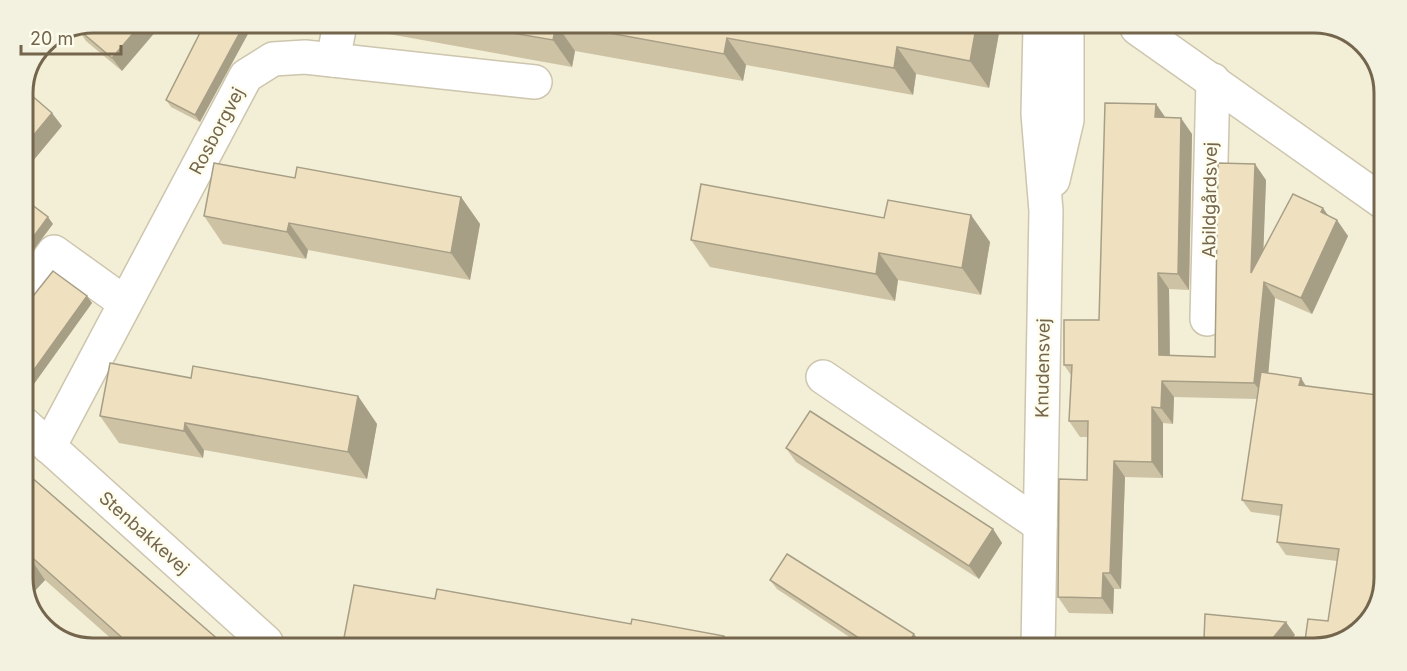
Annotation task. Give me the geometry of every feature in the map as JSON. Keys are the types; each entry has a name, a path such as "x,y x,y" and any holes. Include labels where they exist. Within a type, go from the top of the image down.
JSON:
{"street":[{"path":"333,60 338,33"},
{"name":"Knudensvej","path":"1038,638 1046,211 1038,114 1040,33"},
{"name":"Knudensvej","path":"1046,211 1067,120 1067,33"},
{"path":"1144,33 1374,196"},
{"name":"Rosborgvej","path":"49,447 246,76 273,59 305,57 535,82"},
{"name":"Abildgårdsvej","path":"1207,319 1213,80"},
{"path":"33,281 54,252 125,303"},
{"path":"823,377 1040,525"},
{"name":"Stenbakkevej","path":"33,432 262,638"}],"shaded area":[{"path":"1314,33 1337,38 1347,43 1364,60 1371,74 1374,90 1374,578 1369,601 1364,611 1347,628 1329,636 1314,638 94,638 82,637 63,630 41,608 33,581 33,90 39,67 54,48 74,36 86,34"}],"building":[{"path":"133,33 112,58 84,34"},
{"path":"200,33 240,33 195,115 166,100"},
{"path":"513,33 554,33 553,40"},
{"path":"609,33 975,33 970,61 897,47 894,68 727,38 724,54"},
{"path":"33,97 52,113 33,136"},
{"path":"1105,103 1156,104 1155,117 1181,118 1178,274 1158,273 1159,355 1215,357 1218,163 1255,164 1251,273 1293,194 1323,208 1321,212 1337,220 1301,298 1264,282 1254,383 1162,381 1161,408 1152,407 1152,462 1114,461 1110,573 1103,573 1102,598 1058,597 1059,479 1087,480 1088,421 1069,421 1072,365 1064,365 1064,320 1099,320"},
{"path":"214,163 295,178 297,167 461,197 451,253 289,223 287,232 204,216"},
{"path":"701,184 884,218 888,200 971,215 962,268 879,253 876,274 691,240"},
{"path":"33,206 48,217 33,237"},
{"path":"53,271 87,296 33,371 33,296"},
{"path":"110,363 191,378 193,366 358,396 348,452 185,423 184,431 100,416"},
{"path":"1261,372 1301,378 1299,385 1374,395 1373,589 1364,611 1347,628 1329,636 1314,638 1305,638 1308,619 1328,621 1339,549 1277,542 1282,505 1242,500"},
{"path":"810,411 993,529 969,566 786,448"},
{"path":"33,479 216,638 123,638 33,558"},
{"path":"787,554 914,634 912,638 859,638 770,580"},
{"path":"354,585 435,599 437,589 631,624 632,619 724,636 724,638 344,638"},
{"path":"1205,614 1286,622 1273,638 1204,638"}]}
